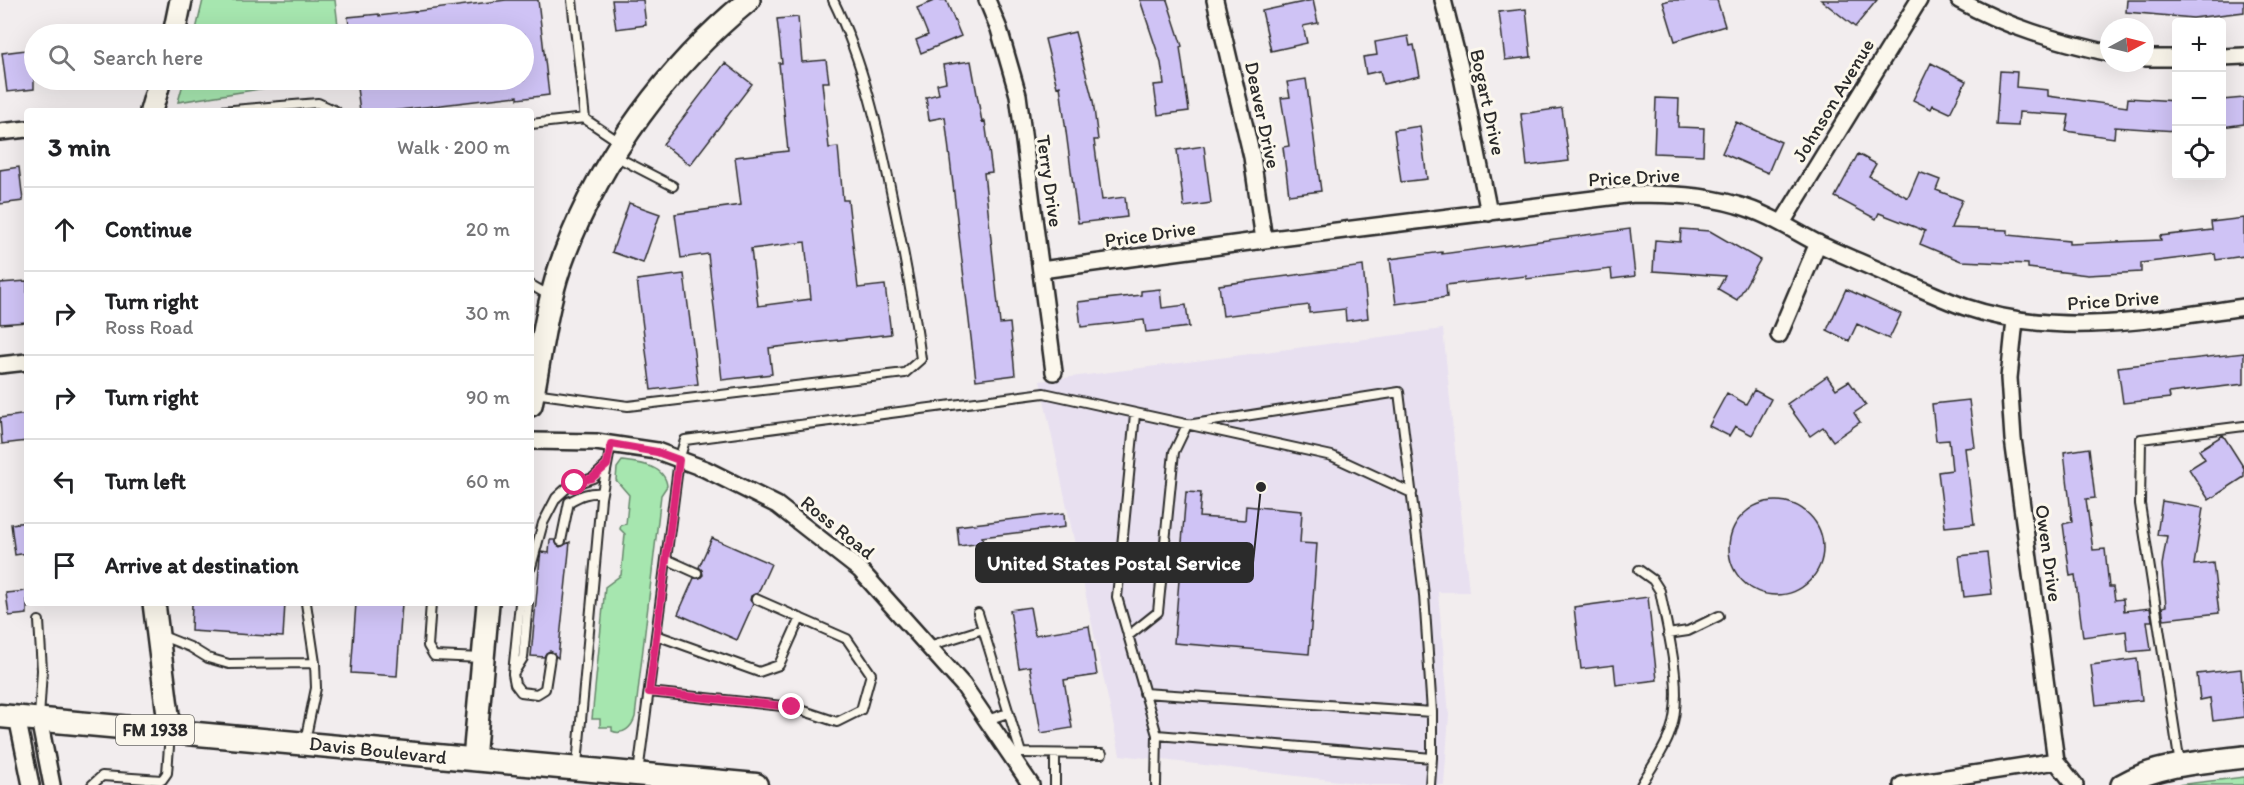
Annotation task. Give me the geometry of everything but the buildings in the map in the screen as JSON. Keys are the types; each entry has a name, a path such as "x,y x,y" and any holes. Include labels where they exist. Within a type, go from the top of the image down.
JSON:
{"main road":[{"name":"Davis Boulevard","path":"19,717 756,785"}],"street":[{"path":"176,24 181,0"},
{"path":"534,389 552,297 564,254 584,209 618,150 653,99 685,60 723,21 749,0"},
{"name":"Terry Drive","path":"987,0 999,28 1018,95 1054,372"},
{"name":"Deaver Drive","path":"1215,0 1252,157 1264,240"},
{"name":"Bogart Drive","path":"1443,0 1460,67 1489,213"},
{"name":"Johnson Avenue","path":"1782,223 1919,0"},
{"path":"1959,0 2002,21 2055,41 2100,51"},
{"path":"2226,57 2244,56"},
{"path":"2154,58 2172,58"},
{"path":"152,108 157,90"},
{"path":"0,132 24,129"},
{"name":"Price Drive","path":"1041,270 1634,194 1672,194 1698,196 1739,205 1782,223 1818,243 1956,303 2015,320 2089,325 2144,321 2244,307"},
{"path":"1779,335 1818,243"},
{"name":"Owen Drive","path":"2015,320 2009,378 2013,439 2056,761"},
{"path":"0,365 24,362"},
{"name":"Ross Road","path":"534,441 611,444 657,452 705,469 777,505 860,570 929,646 963,685 1031,785"},
{"path":"154,606 170,731"},
{"path":"474,759 488,606"},
{"path":"19,717 31,785"},
{"path":"19,717 52,785"},
{"path":"2122,785 2132,779 2180,765 2244,758"},
{"path":"1902,785 2056,761 2075,785"}],"lane":[{"path":"572,0 585,118 618,150 673,186"},
{"path":"534,399 628,406 904,373 921,359 913,302 882,145 866,83 844,22 833,0"},
{"path":"257,108 318,103 329,108"},
{"path":"534,124 585,118"},
{"path":"534,287 552,297"},
{"path":"1187,425 1399,392 1424,595 1432,712 1430,785"},
{"path":"638,774 679,460 685,440 1044,393 1332,456 1412,493"},
{"path":"1135,414 1117,597 1156,735 1155,785"},
{"path":"1128,636 1158,612 1174,452 1187,425"},
{"path":"2180,765 2140,504 2141,439 2244,426"},
{"path":"577,768 602,493 611,444"},
{"path":"534,556 543,523 556,498 569,486 592,478 607,465"},
{"path":"561,541 569,502 592,492 602,493"},
{"path":"666,559 697,573"},
{"path":"1639,570 1653,580 1660,591 1676,682 1674,720 1670,734 1641,785"},
{"path":"649,692 792,707 837,722 861,710 871,674 847,639 756,598"},
{"path":"304,742 316,688 315,663 306,606"},
{"path":"431,606 428,646 434,656 482,658"},
{"path":"520,606 513,674 514,684 520,692 529,694 545,689 550,657"},
{"path":"513,674 523,658 528,606"},
{"path":"978,613 1021,753 1102,754"},
{"path":"1668,634 1688,631 1719,616"},
{"path":"656,635 759,672 779,665 800,618"},
{"path":"19,717 42,670 39,621"},
{"path":"929,646 983,629"},
{"path":"158,635 190,647 208,658 230,664 315,663"},
{"path":"1144,693 1432,712"},
{"path":"987,720 1008,713"},
{"path":"92,785 102,776 162,780 167,773 170,731"},
{"path":"1156,735 1432,758"},
{"path":"1055,755 1055,785"}],"shaded area":[{"path":"1443,329 1469,592 1438,592 1449,715 1444,785 1373,785 1120,755 1040,381"}],"green space":[{"path":"203,0 335,0 338,24 197,24"},
{"path":"181,90 253,90 178,102"},
{"path":"622,461 643,464 656,469 662,474 667,486 661,495 635,717 629,727 616,732 612,731 612,727 600,727 600,719 592,719 605,587 621,575 625,534 620,529 621,525 626,524 629,495 616,480 617,468"},
{"path":"2244,777 2244,785 2178,785 2185,784"}],"place":[{"name":"United States Postal Service","path":"1261,487"}],"route":[{"path":"575,483 592,478 607,465 611,444 657,452 679,460 649,692 792,707"}]}
